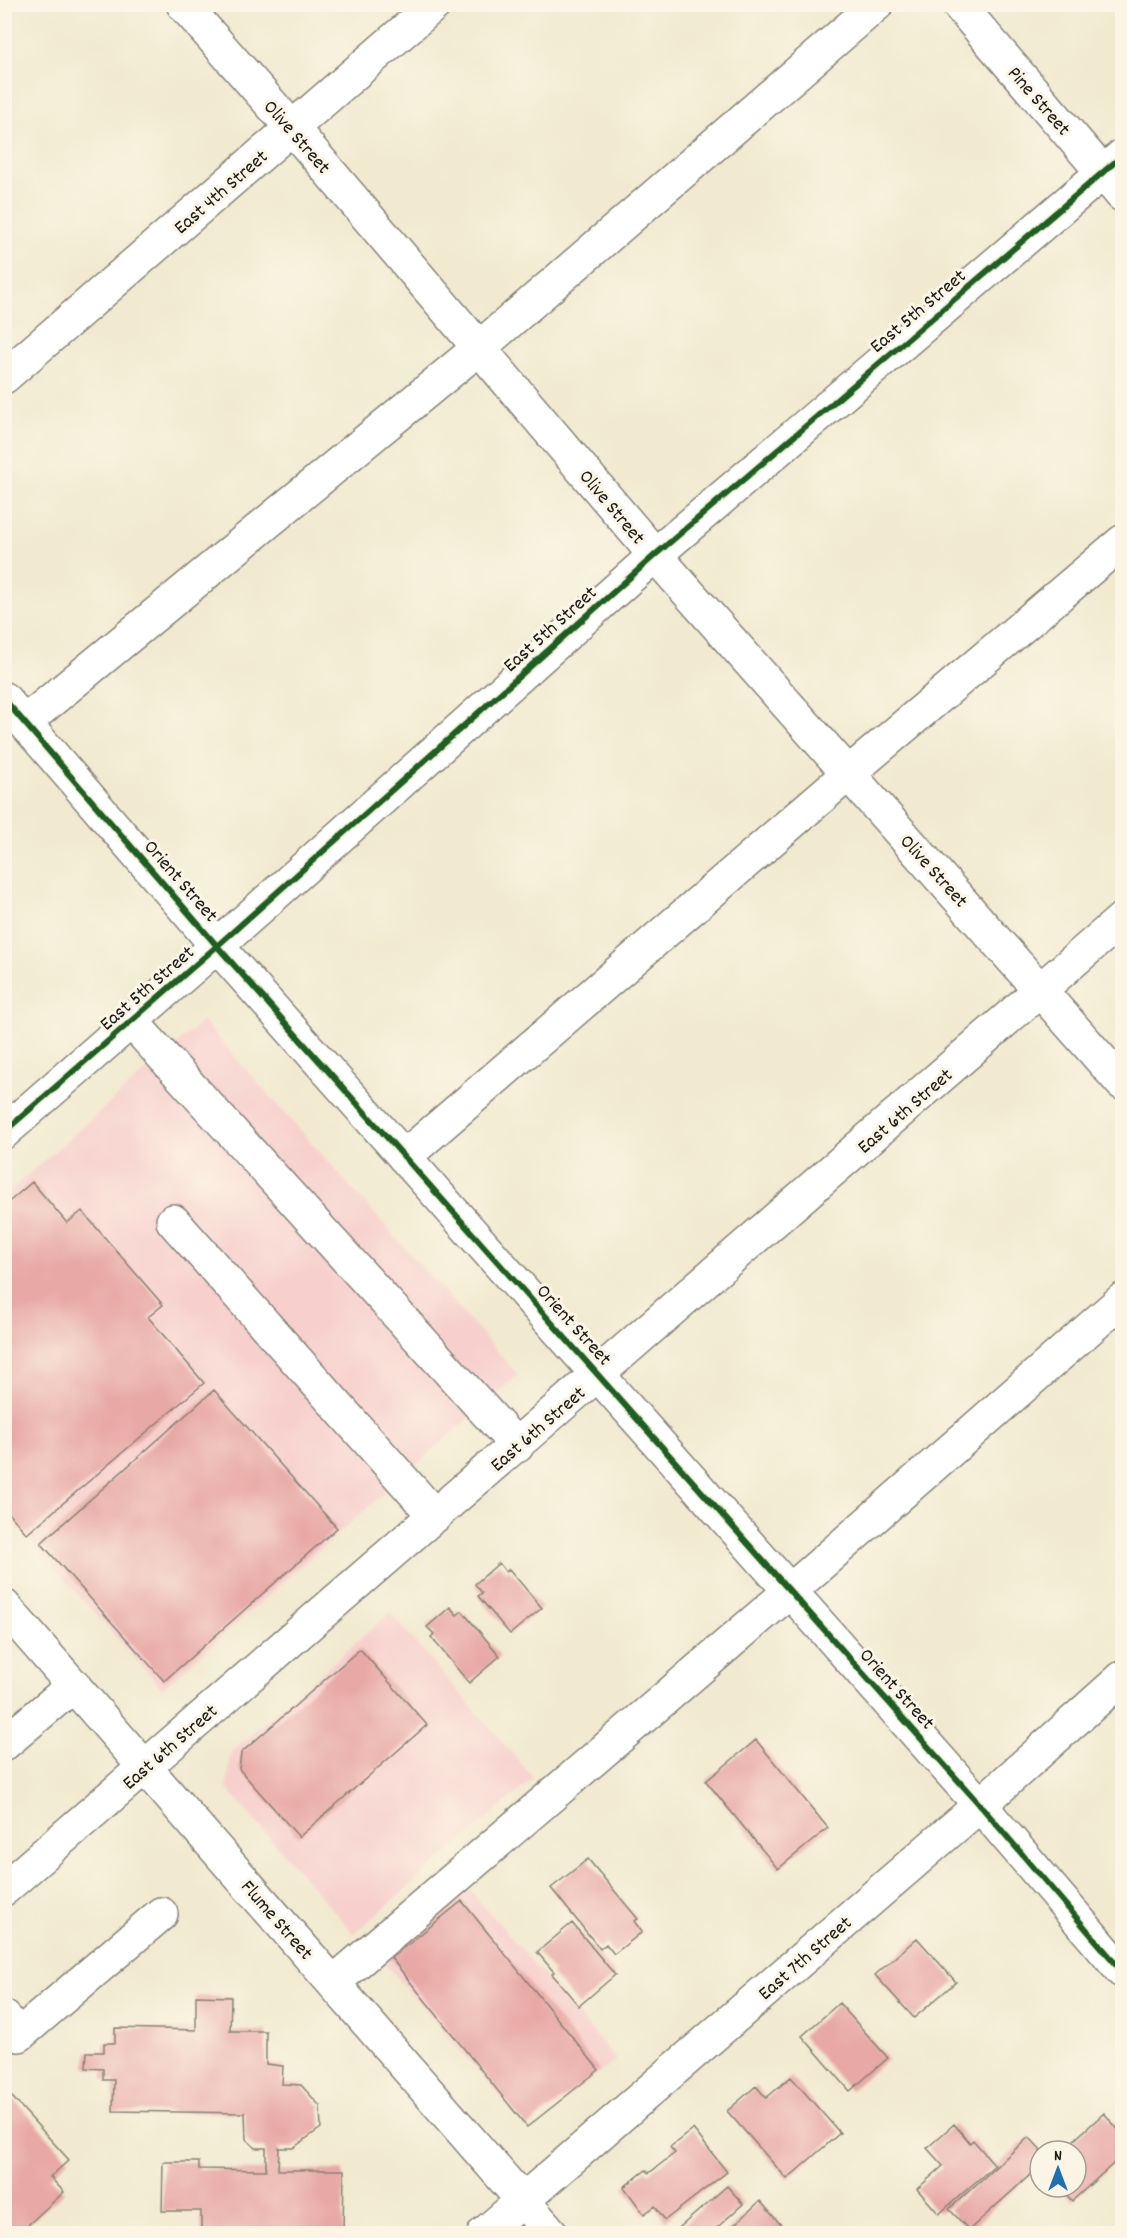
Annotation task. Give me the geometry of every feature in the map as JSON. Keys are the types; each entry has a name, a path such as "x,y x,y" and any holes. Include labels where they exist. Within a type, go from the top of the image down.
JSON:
{"street":[{"name":"Olive Street","path":"183,4 293,129 655,555 1122,1083"},
{"name":"East 4th Street","path":"4,377 435,4"},
{"path":"15,711 479,348 877,4"},
{"name":"Pine Street","path":"958,4 1116,175"},
{"name":"East 5th Street","path":"4,1132 217,946 655,555 1116,175"},
{"path":"404,1156 849,773 1122,542"},
{"name":"Orient Street","path":"15,711 217,946 980,1804 1122,1971"},
{"name":"East 6th Street","path":"4,1890 1122,919"},
{"path":"131,1022 517,1446"},
{"path":"173,1221 435,1516"},
{"path":"333,1983 790,1592 1122,1300"},
{"name":"Flume Street","path":"4,1606 552,2234"},
{"name":"East 7th Street","path":"484,2234 1122,1678"},
{"path":"4,1744 74,1685"},
{"path":"4,2017 19,2035 160,1914"}],"shaded area":[{"path":"203,1021 518,1375 162,1689 5,1512 4,1196"},
{"path":"390,1613 534,1778 354,1934 226,1788 231,1752"},
{"path":"469,1889 617,2060 527,2127 381,1959"}],"building":[{"path":"32,1182 67,1223 82,1211 163,1305 148,1317 204,1383 27,1534 4,1508 4,1206"},
{"path":"214,1390 337,1528 164,1681 41,1543"},
{"path":"499,1563 506,1572 509,1569 542,1608 510,1634 478,1596 482,1593 475,1584"},
{"path":"450,1607 457,1615 462,1611 500,1656 469,1683 431,1637 434,1634 427,1627"},
{"path":"360,1649 427,1725 299,1837 239,1769 241,1753"},
{"path":"756,1740 828,1828 778,1869 706,1781"},
{"path":"588,1859 638,1919 634,1921 642,1932 614,1954 606,1944 600,1949 551,1888"},
{"path":"462,1901 599,2070 527,2127 391,1958"},
{"path":"572,1923 615,1975 579,2006 537,1952"},
{"path":"917,1938 956,1982 914,2018 875,1975"},
{"path":"196,1996 231,1997 230,2031 266,2031 266,2064 283,2066 282,2084 301,2085 320,2106 321,2128 293,2148 279,2148 278,2170 344,2170 343,2234 201,2234 201,2211 162,2211 163,2162 199,2162 199,2169 266,2170 266,2148 255,2148 246,2139 245,2113 113,2111 114,2080 103,2080 103,2069 86,2068 87,2052 104,2052 104,2043 115,2043 115,2028 196,2030"},
{"path":"839,2003 888,2058 850,2091 802,2036"},
{"path":"791,2077 840,2133 787,2179 727,2111 756,2086 766,2098"},
{"path":"4,2088 69,2160 50,2177 64,2192 18,2234 4,2234"},
{"path":"1104,2113 1122,2134 1122,2156 1088,2187 1088,2139 1075,2139"},
{"path":"954,2124 970,2143 973,2140 995,2165 939,2214 917,2189 943,2166 927,2148"},
{"path":"693,2129 727,2172 665,2220 655,2206 644,2214 624,2187 646,2170 649,2173 675,2153 670,2147"},
{"path":"1029,2137 1031,2139 1028,2139 1028,2177 969,2230 949,2209"},
{"path":"727,2186 743,2204 710,2234 672,2234"},
{"path":"760,2201 789,2234 724,2234"}],"cycle path":[{"path":"4,1132 217,946 655,555 1122,156"},
{"path":"4,699 217,946 980,1805 1122,1971"}]}
